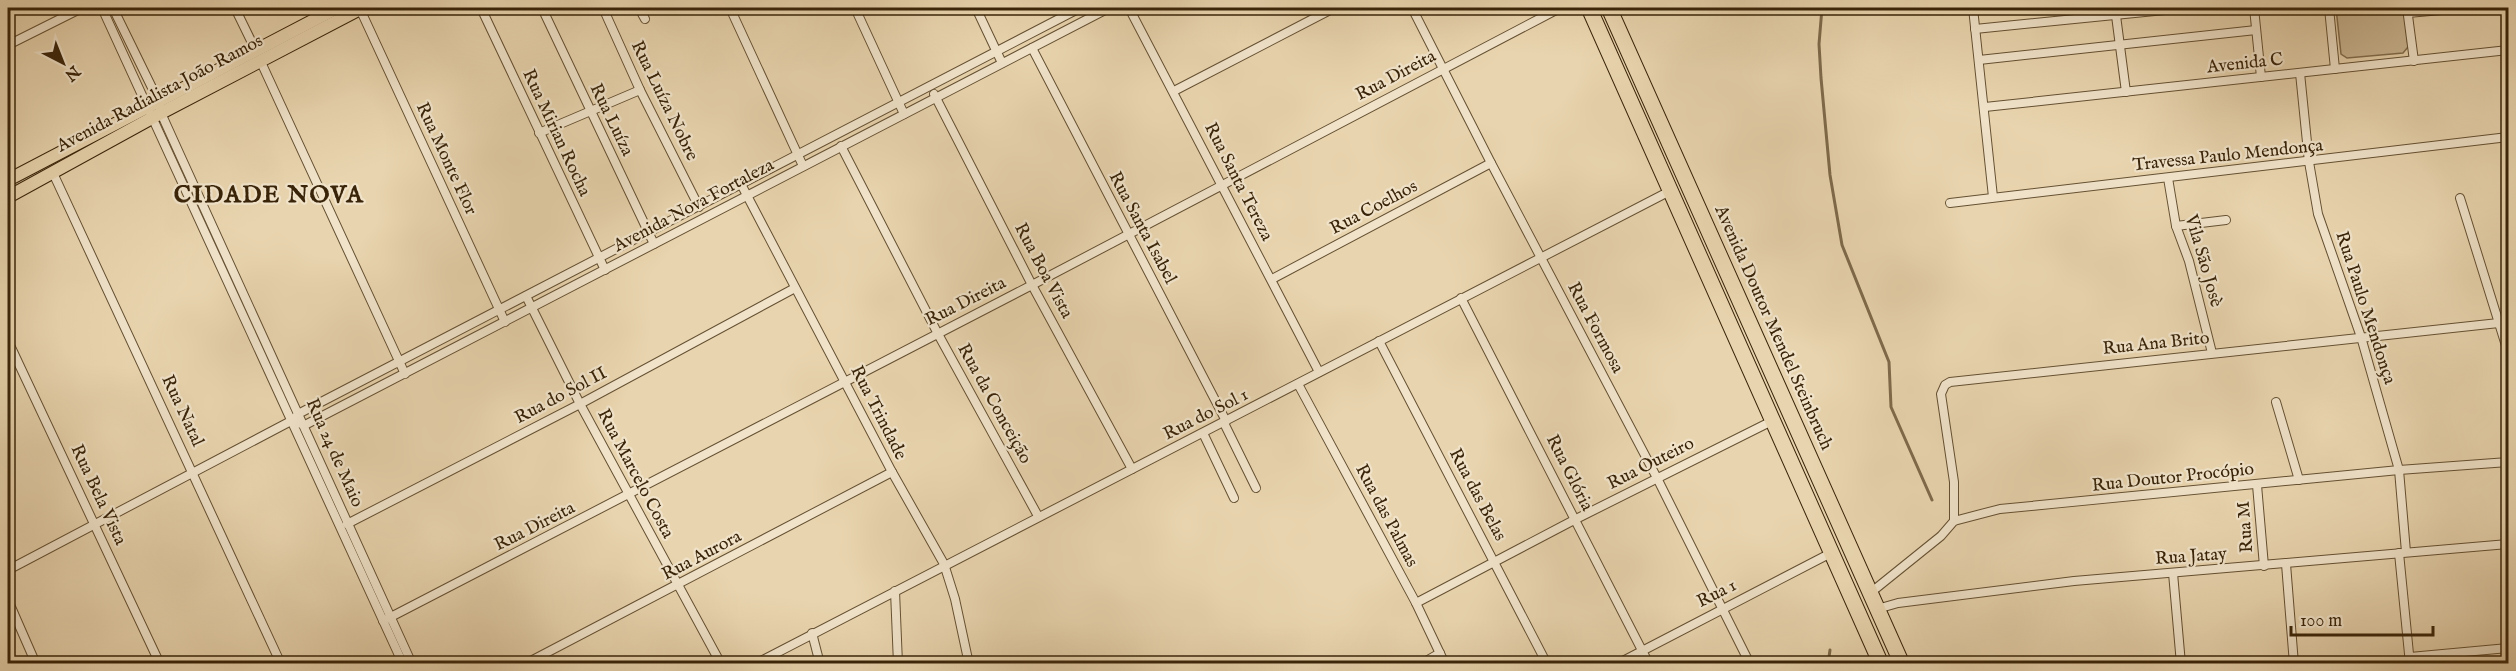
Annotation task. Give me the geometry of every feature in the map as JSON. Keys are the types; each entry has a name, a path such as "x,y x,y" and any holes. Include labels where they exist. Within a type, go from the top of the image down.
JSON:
{"highway":[{"path":"1589,8 1881,663"},
{"name":"Avenida Doutor Mendel Steinbruch","path":"1609,8 1869,594 1902,663"}],"main road":[{"name":"Avenida Radialista João Ramos","path":"258,56 337,8"},
{"name":"Avenida Radialista João Ramos","path":"8,180 258,56 361,8"},
{"name":"Avenida Radialista João Ramos","path":"8,197 53,172 154,109"}],"street":[{"path":"8,45 82,8"},
{"name":"Rua 24 de Maio","path":"102,8 180,155 300,413 412,663"},
{"name":"Rua 24 de Maio","path":"113,8 154,109 171,159 403,663"},
{"path":"235,8 405,374"},
{"name":"Rua Monte Flor","path":"361,8 505,322"},
{"name":"Rua Mirian Rocha","path":"481,8 605,270"},
{"name":"Rua Luíza","path":"542,8 654,244"},
{"name":"Rua Luíza Nobre","path":"603,8 640,90 699,207"},
{"path":"639,8 645,19"},
{"path":"730,8 803,166"},
{"path":"855,8 904,114"},
{"path":"976,8 1002,63"},
{"name":"Avenida Nova Fortaleza","path":"8,570 291,421 300,413 1080,8"},
{"name":"Avenida Nova Fortaleza","path":"305,425 1105,8"},
{"name":"Rua Santa Tereza","path":"1129,8 1319,372"},
{"path":"1174,91 1334,8"},
{"name":"Rua Formosa","path":"1412,8 1657,478 1750,663"},
{"name":"Rua Direita","path":"383,621 631,494 1560,8"},
{"path":"1973,8 1993,197"},
{"path":"1975,29 2115,11 2184,8"},
{"path":"2254,8 2261,77"},
{"path":"2329,8 2335,69"},
{"path":"2414,61 2407,10 2463,8"},
{"path":"2115,11 2126,92"},
{"path":"1979,60 2256,30"},
{"name":"Rua Santa Isabel","path":"1032,48 1225,422 1256,488"},
{"name":"Avenida C","path":"1985,107 2508,50"},
{"name":"Rua Paulo Mendonça","path":"2300,73 2310,162 2319,214 2361,337 2398,470 2410,660"},
{"name":"Rua Boa Vista","path":"930,86 1032,285 1132,469"},
{"path":"539,133 640,90"},
{"name":"Travessa Paulo Mendonça","path":"1950,202 2310,162 2508,137"},
{"name":"Rua da Conceição","path":"841,146 938,334 1038,516"},
{"path":"171,159 180,155"},
{"name":"Rua Coelhos","path":"1272,279 1491,163"},
{"name":"Rua Natal","path":"53,172 281,663"},
{"name":"Vila São Josè","path":"2168,178 2176,226 2189,261 2212,353"},
{"name":"Rua Trindade","path":"741,184 892,472 945,564 969,663"},
{"name":"Rua do Sol 1","path":"755,663 1670,191"},
{"path":"2460,198 2505,323 2508,352"},
{"path":"2176,226 2226,220"},
{"path":"217,260 227,256"},
{"name":"Rua do Sol II","path":"340,527 580,404 795,288"},
{"name":"Rua Marcelo Costa","path":"526,296 580,404 721,663"},
{"name":"Rua Glória","path":"1461,298 1649,663"},
{"name":"Rua Ana Brito","path":"1954,521 1954,482 1941,394 1945,385 1950,382 2505,323"},
{"name":"Rua Bela Vista","path":"8,340 160,663"},
{"name":"Rua das Belas","path":"1379,341 1547,663"},
{"path":"260,353 270,348"},
{"name":"Rua das Palmas","path":"1298,384 1416,603 1445,663"},
{"path":"2276,402 2300,480"},
{"path":"291,421 305,425"},
{"name":"Rua Outeiro","path":"1416,603 1576,519 1772,421"},
{"path":"1203,433 1234,498"},
{"name":"Rua Doutor Procópio","path":"1954,521 2000,509 2398,470 2508,462"},
{"name":"Rua Aurora","path":"525,663 541,660 892,472"},
{"name":"Rua M","path":"2257,485 2264,566"},
{"path":"1869,594 1941,536 1954,521"},
{"name":"Rua Jatay","path":"1877,609 1898,603 2074,581 2508,544"},
{"name":"Rua 1","path":"1617,663 1831,554"},
{"path":"2286,564 2294,663"},
{"path":"2173,573 2181,663"},
{"path":"895,591 898,663"},
{"path":"8,600 36,663"},
{"path":"812,633 820,663"},
{"path":"2410,660 2508,648"},
{"path":"1420,663 1440,653"}],"shaded area":[{"path":"2336,8 2404,8 2408,47 2403,53 2347,58 2341,54"}],"waterway":[{"path":"1822,8 1819,44 1821,78 1830,175 1842,245 1889,362 1891,407 1932,500"},
{"path":"1828,664 1830,650"}],"district":[{"name":"CIDADE NOVA","path":"269,195"}]}
